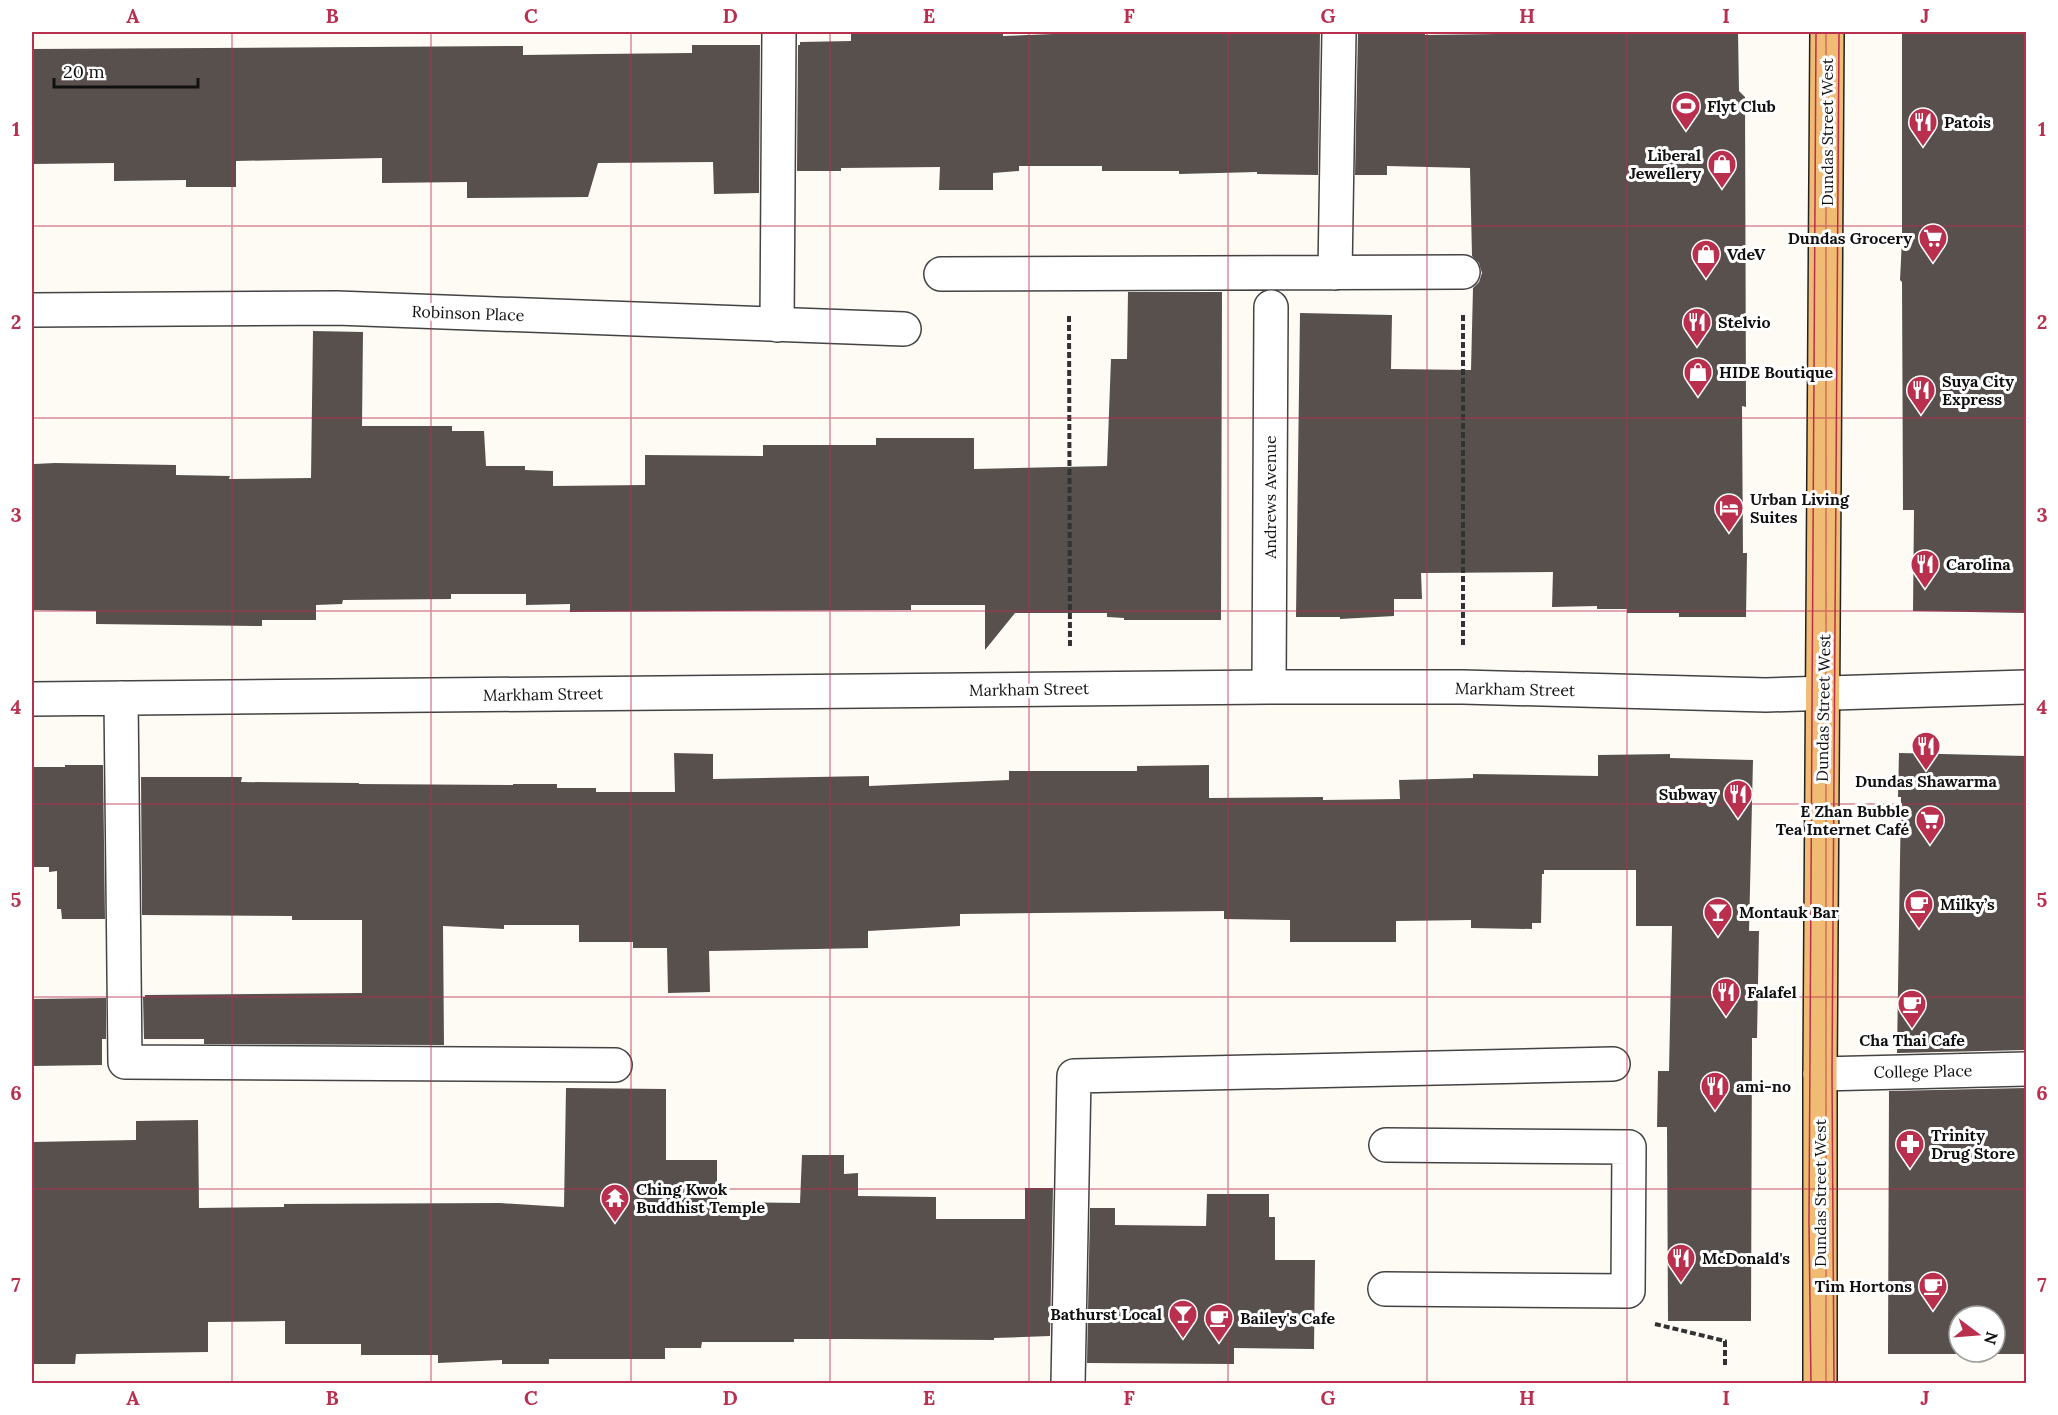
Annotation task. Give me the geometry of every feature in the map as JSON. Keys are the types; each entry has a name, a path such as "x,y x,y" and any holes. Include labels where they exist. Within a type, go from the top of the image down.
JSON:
{"main road":[{"name":"Dundas Street West","path":"1820,1383 1827,32"}],"street":[{"path":"777,325 779,32"},
{"path":"1335,273 1339,32"},
{"path":"941,274 1462,272"},
{"name":"Andrews Avenue","path":"1269,687 1271,307"},
{"name":"Robinson Place","path":"32,310 337,308 904,329"},
{"name":"Markham Street","path":"32,699 1269,687 1463,687 1766,695 2026,687"},
{"path":"121,698 125,1062 615,1065"},
{"path":"1068,1383 1074,1076 1613,1064"},
{"name":"College Place","path":"1820,1074 2026,1069"},
{"path":"1385,1289 1628,1291 1629,1147 1386,1145"}],"path":[{"path":"1462,272 1463,687"},
{"path":"1069,274 1071,689"},
{"path":"1628,1291 1644,1322 1725,1341 1725,1366"}],"building":[{"path":"851,32 1003,32 1003,36 1102,32 1320,32 1318,175 1257,174 1257,172 1179,174 1179,171 1102,171 1102,166 1019,166 1019,171 993,173 993,190 939,190 940,167 797,171 798,45 800,42 851,41"},
{"path":"1358,32 1425,32 1425,35 1497,34 1497,32 1738,32 1739,91 1745,97 1746,407 1742,406 1743,553 1747,553 1746,617 1679,617 1679,613 1627,613 1627,609 1597,609 1597,606 1552,607 1553,572 1421,573 1422,599 1394,599 1394,616 1340,619 1340,617 1296,617 1300,313 1392,315 1391,369 1471,370 1473,288 1479,282 1482,273 1479,263 1472,256 1470,168 1387,166 1387,175 1355,175"},
{"path":"1902,32 2026,32 2026,613 1913,611 1914,510 1903,510 1902,282 1900,280"},
{"path":"692,45 760,45 759,193 714,194 713,162 598,163 588,197 467,198 467,182 382,183 382,158 236,161 236,187 186,187 186,180 114,181 114,163 32,164 32,49 523,46 523,55 692,53"},
{"path":"1128,292 1222,292 1221,620 1124,620 1124,618 1107,617 1107,613 1015,613 985,650 985,605 911,605 911,610 570,612 570,604 526,605 526,594 451,594 451,599 343,600 342,604 316,605 316,620 262,620 262,626 96,624 96,611 32,610 34,464 176,465 176,475 230,476 229,479 311,478 313,331 363,332 362,426 452,426 452,431 484,431 486,466 525,466 525,470 553,471 553,486 645,485 645,455 763,456 763,445 876,445 876,438 974,438 974,469 1107,466 1111,359 1127,359"},
{"path":"674,753 713,754 713,779 869,776 869,786 1009,780 1009,771 1137,771 1137,766 1209,765 1209,798 1323,797 1323,800 1400,799 1399,780 1473,778 1473,774 1598,776 1598,755 1670,754 1670,758 1753,760 1749,931 1759,931 1757,1038 1752,1038 1751,1321 1668,1321 1667,1127 1657,1127 1658,1071 1669,1071 1672,926 1636,926 1636,870 1544,870 1541,923 1532,923 1532,929 1471,928 1471,920 1396,921 1396,942 1290,942 1290,920 1224,919 1224,911 960,914 960,926 868,931 868,948 709,951 710,992 668,993 667,948 633,948 633,942 579,942 579,925 504,925 504,929 443,926 444,1045 204,1044 204,1039 144,1039 143,997 145,995 362,993 362,920 292,920 292,916 142,915 141,777 242,777 241,782 359,784 557,784 557,788 596,788 596,792 675,792"},
{"path":"1899,753 2026,756 2026,1050 1897,1053 1901,797 1898,797"},
{"path":"65,765 103,765 105,919 62,919 61,909 57,909 57,871 49,872 49,867 32,867 32,767 65,767"},
{"path":"106,998 106,1039 102,1039 102,1065 32,1066 32,999"},
{"path":"566,1088 666,1089 666,1160 717,1160 717,1202 800,1203 802,1155 844,1155 844,1174 858,1173 858,1196 936,1197 936,1219 1025,1219 1025,1188 1053,1188 1050,1336 994,1338 994,1340 794,1339 794,1342 702,1342 701,1348 665,1348 665,1359 549,1359 549,1364 502,1364 502,1360 438,1363 438,1355 361,1355 361,1344 285,1344 285,1321 208,1322 208,1352 76,1354 75,1364 32,1364 32,1142 136,1140 136,1121 198,1120 199,1208 284,1207 284,1204 500,1203 564,1207"},
{"path":"2026,1088 2026,1354 2007,1354 2007,1304 1947,1304 1947,1354 1888,1354 1889,1091"},
{"path":"1207,1194 1269,1194 1269,1217 1275,1217 1275,1260 1315,1260 1314,1349 1234,1348 1234,1364 1087,1363 1090,1208 1115,1208 1115,1225 1206,1226"}],"tram line":[{"path":"1811,1384 1809,1223 1816,32"},
{"path":"1834,1384 1832,1073 1839,32"}],"place":[{"name":"Flyt Club","path":"1686,132"},
{"name":"Patois","path":"1923,148"},
{"name":"Liberal Jewellery","path":"1722,190"},
{"name":"Dundas Grocery","path":"1933,264"},
{"name":"VdeV","path":"1706,280"},
{"name":"Stelvio","path":"1697,348"},
{"name":"HIDE Boutique","path":"1698,398"},
{"name":"Suya City Express","path":"1921,416"},
{"name":"Urban Living Suites","path":"1729,534"},
{"name":"Carolina","path":"1925,590"},
{"name":"Dundas Shawarma","path":"1926,772"},
{"name":"Subway","path":"1738,820"},
{"name":"E Zhan Bubble Tea Internet Café","path":"1930,846"},
{"name":"Milky’s","path":"1919,930"},
{"name":"Montauk Bar","path":"1718,938"},
{"name":"Falafel","path":"1726,1018"},
{"name":"Cha Thai Cafe","path":"1912,1030"},
{"name":"ami-no","path":"1715,1112"},
{"name":"Trinity Drug Store","path":"1910,1170"},
{"name":"Ching Kwok Buddhist Temple","path":"615,1224"},
{"name":"McDonald's","path":"1681,1284"},
{"name":"Tim Hortons","path":"1933,1312"},
{"name":"Bathurst Local","path":"1183,1340"},
{"name":"Bailey's Cafe","path":"1219,1344"}]}
